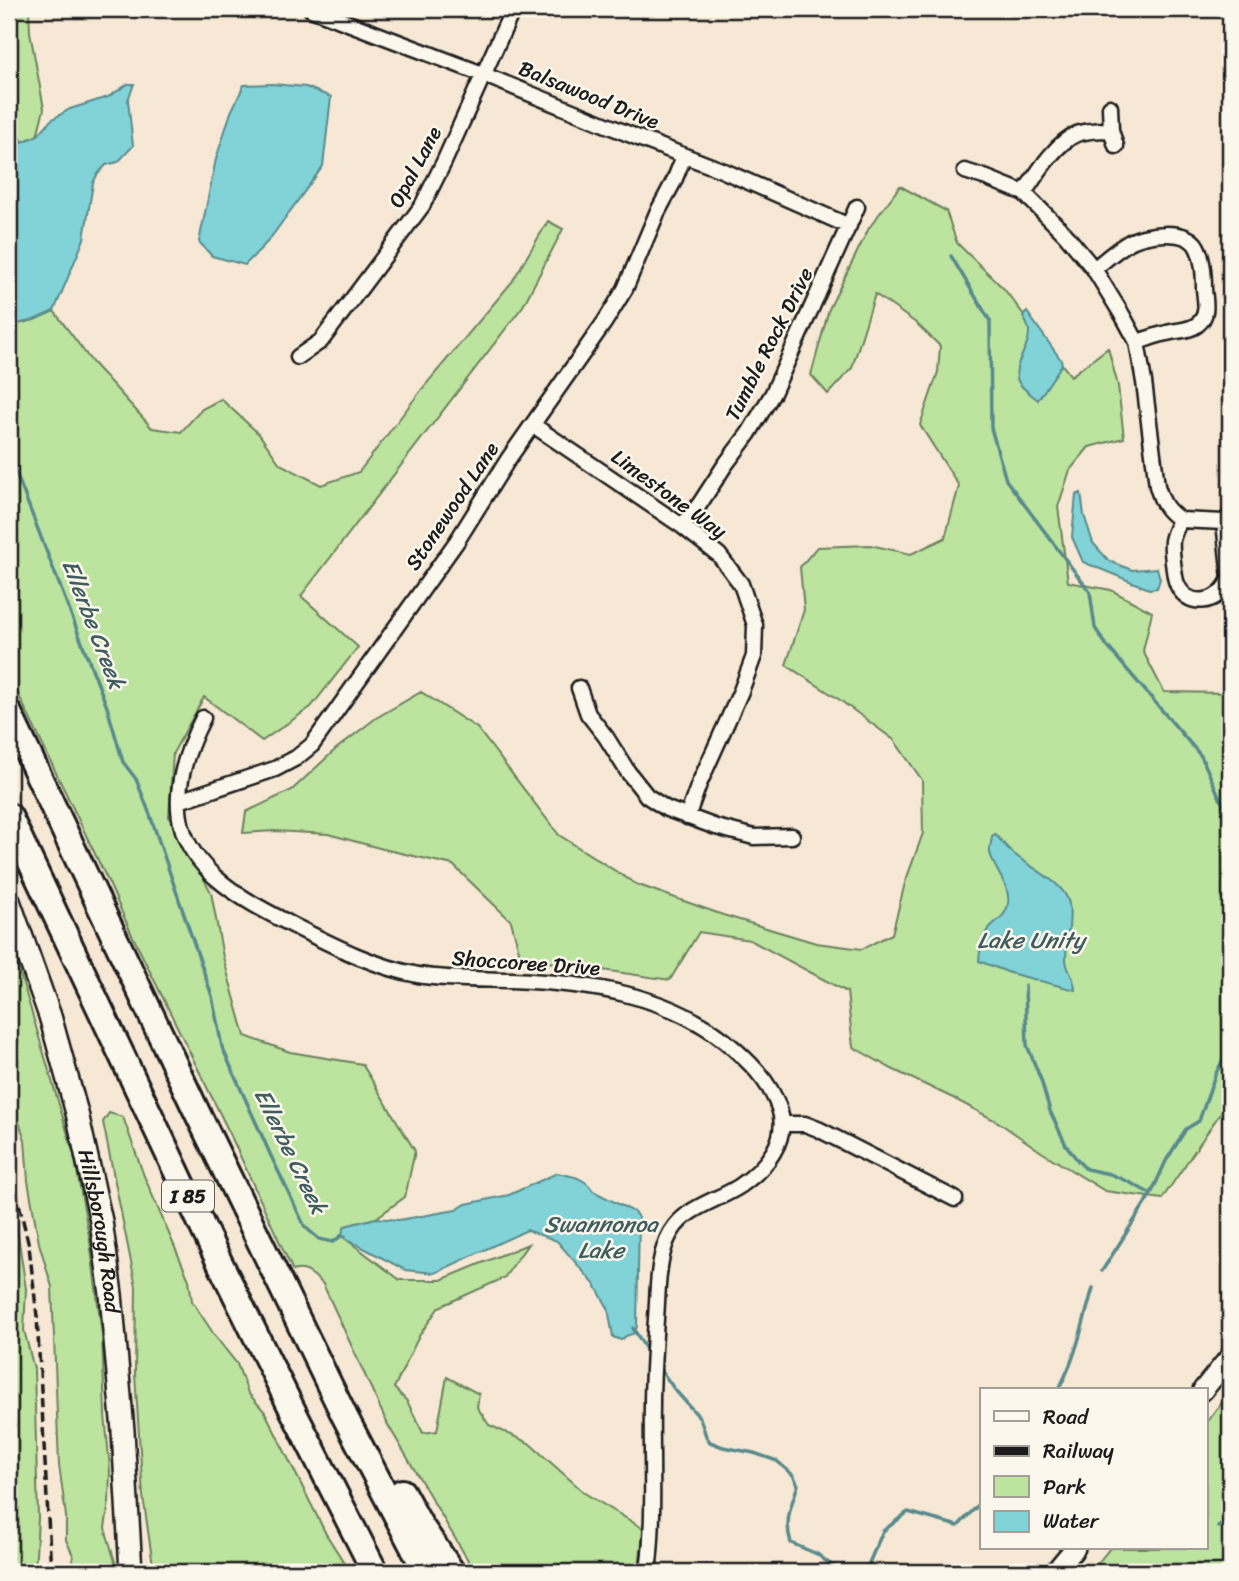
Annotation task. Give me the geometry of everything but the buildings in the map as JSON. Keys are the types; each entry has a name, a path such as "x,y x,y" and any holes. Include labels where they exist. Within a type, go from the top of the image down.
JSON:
{"highway":[{"name":"I 85","path":"9,713 199,1116 345,1417 426,1572"},
{"name":"I 85","path":"9,816 214,1251 375,1572"},
{"path":"345,1417 374,1442 421,1525 452,1572"}],"main road":[{"name":"Hillsborough Road","path":"9,901 50,1016 77,1113 101,1221 123,1431 131,1572"}],"street":[{"name":"Balsawood Drive","path":"311,9 724,171 849,226"},
{"name":"Opal Lane","path":"298,357 321,341 422,206 513,9"},
{"path":"1110,107 1111,130 1116,146"},
{"path":"1024,193 1062,144 1076,134 1111,130"},
{"name":"Stonewood Lane","path":"179,801 275,769 296,758 312,745 457,541 509,458 604,323 625,289 684,156"},
{"path":"965,171 1024,193 1065,234 1094,269 1136,342 1161,501 1170,513 1180,520 1227,519 1230,578 1220,595 1207,601 1188,597 1176,580 1172,542 1180,520"},
{"name":"Tumble Rock Drive","path":"682,526 749,433 773,394 857,208"},
{"path":"1094,269 1136,239 1179,234 1196,245 1200,255 1206,309 1201,320 1193,328 1136,342"},
{"name":"Limestone Way","path":"533,425 682,526 719,555 741,584 755,625 754,656 687,817"},
{"path":"579,688 588,714 647,796 667,809 687,817 754,837 792,836"},
{"name":"Shoccoree Drive","path":"203,718 192,740 181,784 179,801 183,831 207,869 230,888 265,911 376,964 442,978 585,986 668,1006 704,1026 747,1059 772,1095 782,1124"},
{"path":"648,1572 654,1342 660,1270 663,1251 680,1220 693,1209 738,1187 755,1174 775,1150 782,1124 793,1123 818,1129 955,1199"},
{"path":"1205,1388 1230,1357"},
{"path":"1055,1572 1073,1550"}],"green space":[{"path":"9,9 29,9 30,32 44,109 37,136 22,142 9,117"},
{"path":"900,186 946,211 957,243 1004,289 1071,376 1108,348 1118,386 1124,438 1089,447 1070,470 1058,507 1068,582 1111,590 1152,612 1143,651 1164,692 1230,693 1230,1099 1162,1199 1105,1191 998,1122 853,1047 847,992 750,940 699,932 670,980 521,958 511,921 453,865 328,834 275,831 243,833 246,812 292,790 336,749 376,718 421,692 477,728 559,835 636,884 723,915 816,943 862,949 892,934 905,883 923,833 922,780 894,740 786,665 804,610 800,567 817,547 870,545 911,554 945,538 959,486 920,425 938,372 940,346 916,323 875,294 852,368 828,394 811,375 829,309 869,228"},
{"path":"548,221 563,229 523,306 301,596 358,647 311,707 262,741 204,697 173,753 169,817 211,892 223,957 245,1036 290,1052 362,1064 415,1151 405,1197 376,1218 345,1226 342,1236 400,1280 441,1280 528,1244 504,1278 439,1307 419,1336 394,1388 407,1401 423,1433 437,1431 447,1377 479,1394 477,1407 489,1425 529,1443 586,1494 644,1529 638,1572 475,1572 388,1425 323,1284 306,1271 293,1271 9,675 9,326 34,320 54,311 92,362 152,428 181,432 202,409 221,399 259,434 280,464 321,485 359,472 422,389 512,282"},
{"path":"9,941 74,1155 90,1241 102,1335 110,1469 105,1528 118,1572 71,1572 73,1555 66,1540 66,1516 59,1465 52,1287 39,1243 28,1181 25,1140 9,1098"},
{"path":"109,1113 123,1117 144,1176 189,1280 192,1301 237,1364 248,1393 265,1412 326,1534 350,1572 154,1572 143,1496 135,1374 136,1287 103,1122"},
{"path":"9,1174 26,1289 24,1330 34,1369 38,1518 35,1572 9,1572"},
{"path":"1230,1392 1230,1572 1091,1572 1108,1550 1208,1550 1208,1421"}],"water":[{"path":"128,84 134,84 128,100 133,146 118,162 106,165 93,183 84,239 54,311 34,320 9,326 9,117 23,142 38,135 51,120 70,109 108,97"},
{"path":"244,85 306,87 331,97 323,166 269,240 245,265 212,256 199,242 216,159 231,112"},
{"path":"1027,312 1062,364 1038,400 1022,386 1017,375 1029,338 1023,316"},
{"path":"1081,493 1084,515 1093,543 1109,561 1132,570 1157,568 1160,579 1157,588 1149,589 1083,562 1072,537 1076,495"},
{"name":"Lake Unity","path":"995,834 1014,854 1054,882 1066,896 1070,918 1066,959 1075,990 1010,973 979,961 983,937 1004,913 1008,904 1007,890 990,852 992,836"},
{"name":"Swannonoa Lake","path":"557,1173 582,1180 593,1191 634,1212 639,1218 637,1326 635,1333 621,1340 613,1337 608,1308 595,1285 557,1241 527,1230 435,1273 405,1270 341,1236 345,1226 376,1218 399,1220 456,1210 466,1204 509,1195"}],"waterway":[{"path":"951,256 990,321 991,428 1006,480 1090,592 1095,628 1107,646 1201,756 1230,820"},
{"name":"Ellerbe Creek","path":"9,455 107,707 123,762 136,779 149,812 212,996 222,1047 305,1227 319,1239 333,1242 345,1236"},
{"path":"1025,986 1027,1045 1050,1111 1066,1145 1086,1169 1110,1174 1151,1194"},
{"path":"1102,1271 1151,1194 1166,1161 1186,1129 1199,1121 1224,1058"},
{"path":"1059,1388 1074,1353 1093,1288"},
{"name":"Ellerbe Creek","path":"633,1328 649,1354"},
{"name":"Ellerbe Creek","path":"658,1366 700,1418 710,1442 777,1461 793,1475 798,1485 788,1520 791,1543 817,1554 840,1572"},
{"path":"865,1572 883,1531 908,1512 958,1526 980,1503"},
{"path":"1218,1527 1230,1519"}],"railway":[{"path":"9,1161 29,1246 37,1316 51,1572"}]}
